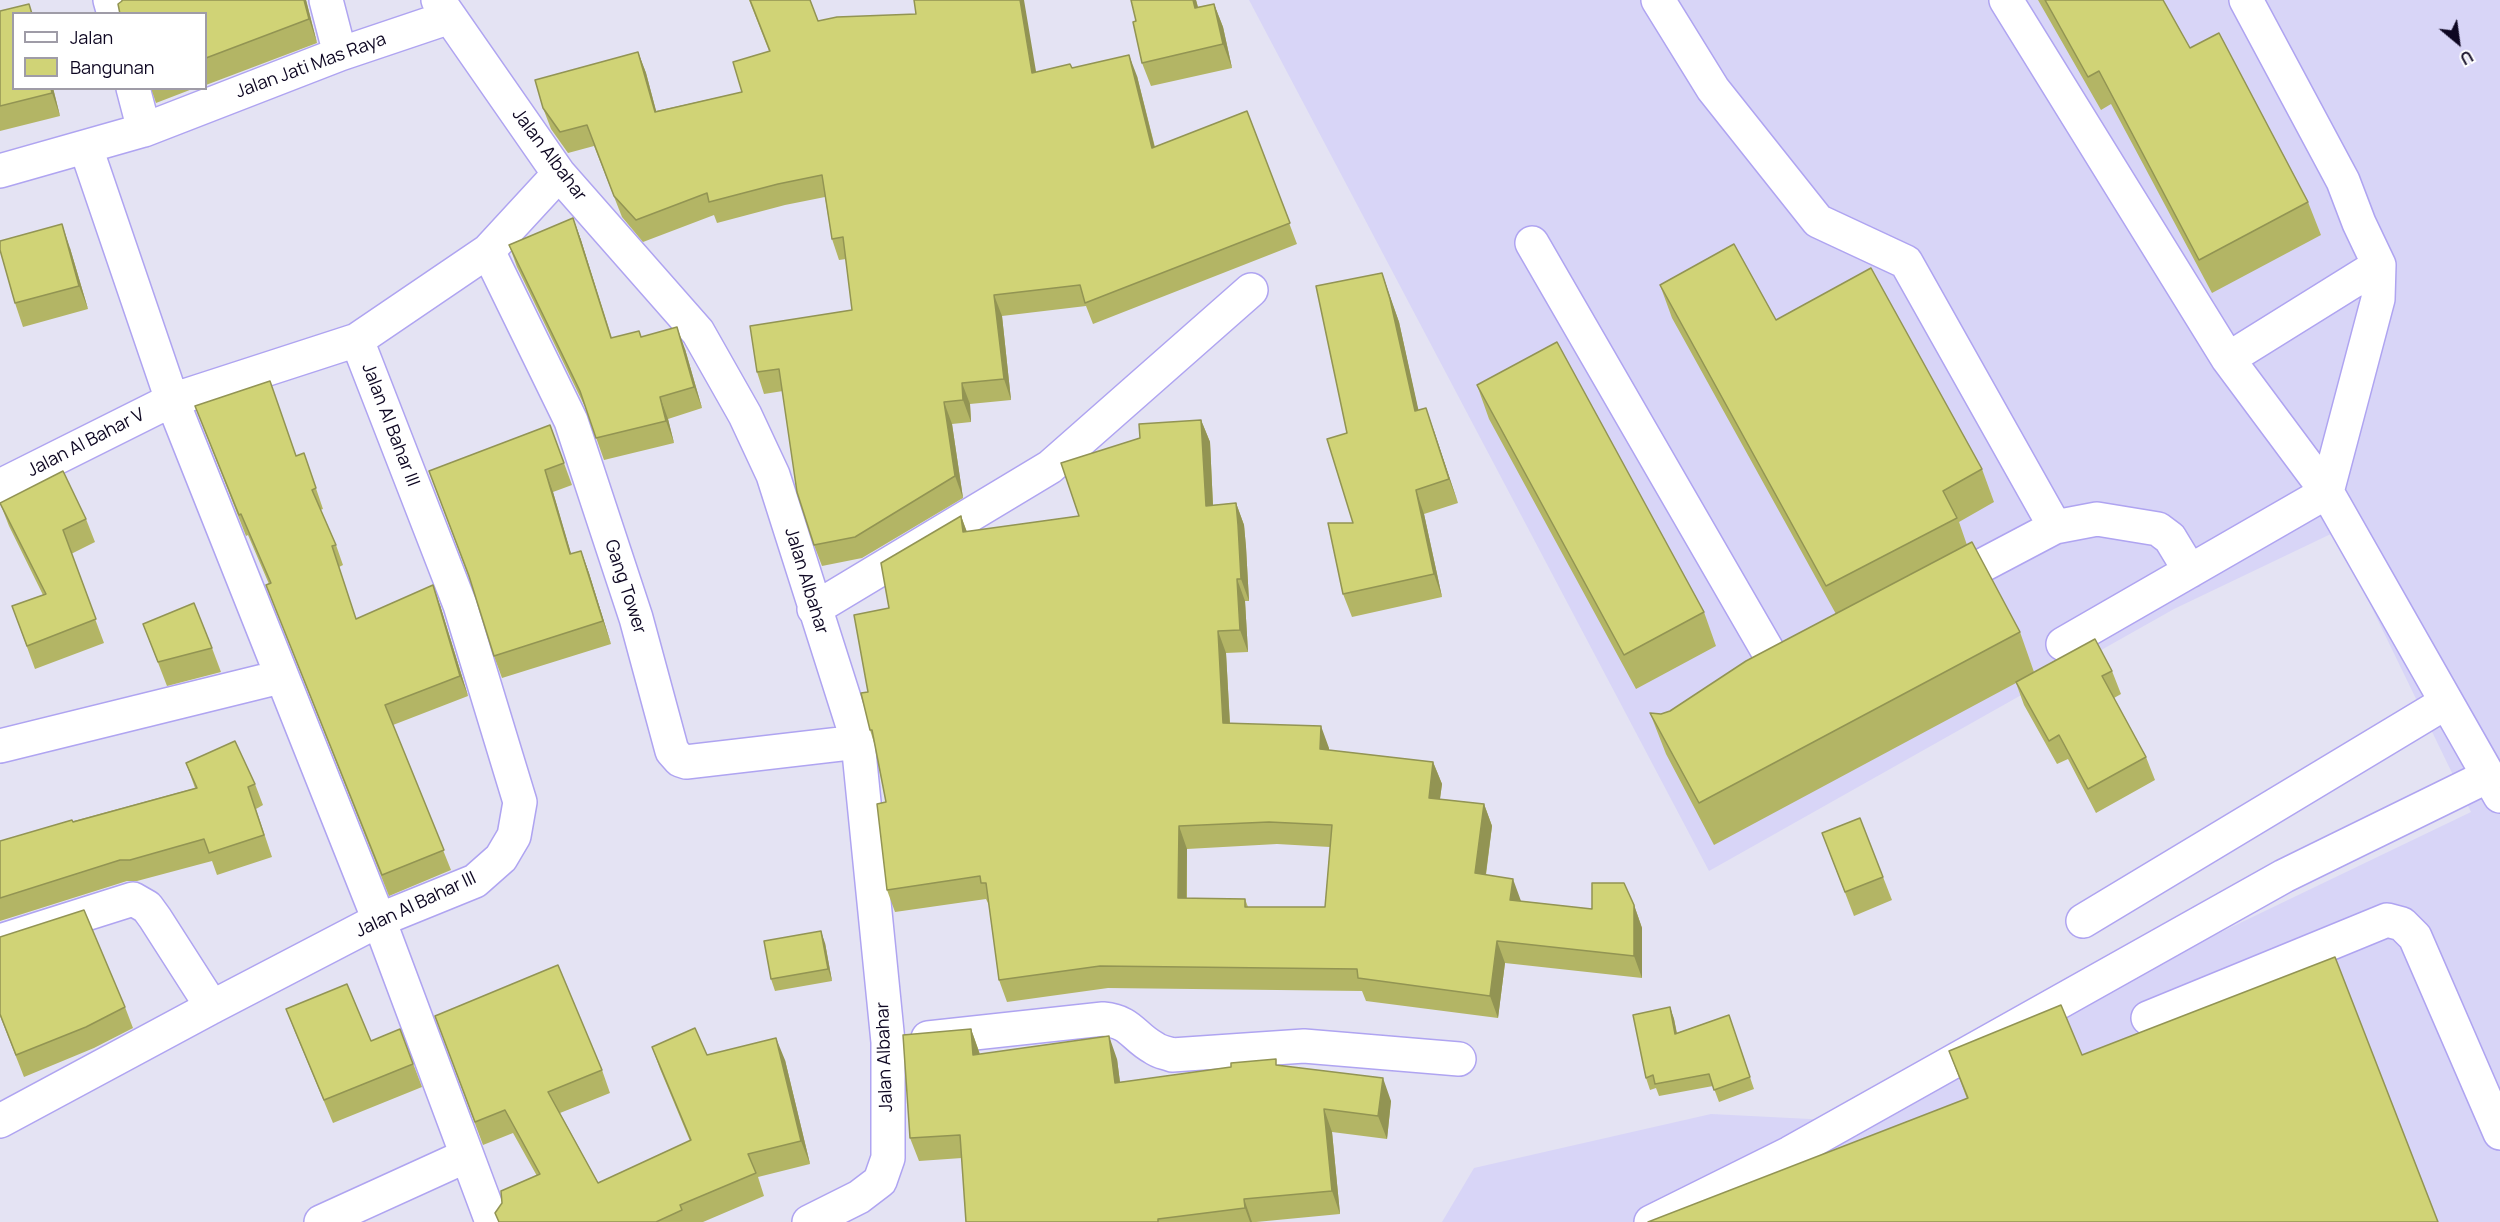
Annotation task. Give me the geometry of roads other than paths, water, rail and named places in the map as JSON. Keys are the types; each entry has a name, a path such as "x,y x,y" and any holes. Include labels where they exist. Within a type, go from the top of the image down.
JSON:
{"street":[{"path":"326,0 340,54"},
{"path":"1658,0 1713,89 1818,221 1906,262 2055,527"},
{"path":"1651,1222 1790,1153 2284,876 2494,786 2327,492 2228,359 2006,0"},
{"path":"2063,644 2327,492 2378,299 2379,265 2359,223 2343,181 2246,0"},
{"name":"Jalan Jati Mas Raya","path":"0,171 144,130 340,54 444,8"},
{"name":"Jalan Albahar","path":"444,8 559,174 698,332 746,415 773,475 858,741 888,1042 888,1158 880,1181 859,1197 809,1222"},
{"path":"134,90 144,130"},
{"path":"86,148 172,400 280,677 379,920 492,1222"},
{"name":"Jalan Al Bahar V","path":"0,486 172,400 357,340 488,252 559,174"},
{"path":"1532,243 1779,673"},
{"name":"Gang Tower","path":"488,252 572,422 636,618 672,751 686,762 858,741"},
{"path":"2228,359 2379,265"},
{"path":"814,609 1050,467 1251,290"},
{"name":"Jalan Al Bahar III","path":"0,1121 379,920 475,881 501,858 514,836 520,802 460,605 357,340"},
{"path":"1917,600 2055,527 2097,519 2158,529 2170,538 2190,571"},
{"path":"0,746 280,677"},
{"path":"2083,921 2445,703"},
{"path":"0,941 133,899 147,907 212,1007"},
{"path":"2148,1018 2387,920 2402,924 2415,937 2500,1133"},
{"path":"888,1042 1103,1019 1127,1026 1153,1048 1173,1056 1304,1046 1459,1059"},
{"path":"321,1222 466,1156"}]}
